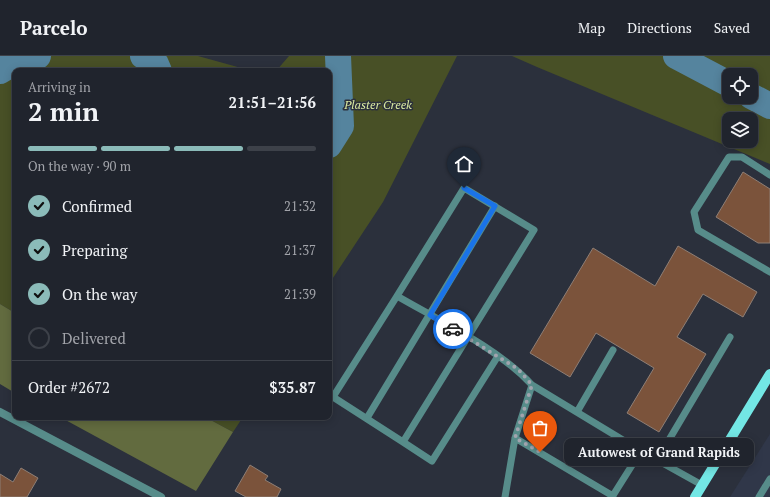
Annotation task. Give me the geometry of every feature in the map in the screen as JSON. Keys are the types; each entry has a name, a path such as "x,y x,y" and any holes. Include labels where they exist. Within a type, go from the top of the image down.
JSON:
{"main road":[{"path":"697,496 702,485 770,376"}],"street":[{"path":"0,412 12,418"},
{"path":"15,420 160,497"}],"lane":[{"path":"770,174 742,157 729,157 694,212 698,230 770,272"},
{"path":"403,442 534,230 464,188 334,397 432,461 498,356"},
{"path":"367,418 495,206"},
{"path":"397,296 518,369 532,385 641,451 702,485"},
{"path":"657,460 730,337"},
{"path":"577,412 613,350"},
{"path":"505,497 515,438 532,385"},
{"path":"515,438 613,496 641,451"},
{"path":"759,497 770,479"}],"shaded area":[{"path":"770,434 770,497 730,497"}],"green space":[{"path":"0,56 198,56 241,68 12,68 12,311 0,304"},
{"name":"Plaster Creek","path":"289,56 457,56 383,202 332,279 332,68 279,68"},
{"path":"512,56 770,56 770,164 732,148 758,148 758,112 722,112 722,144"},
{"path":"0,304 12,311 12,391 0,384"},
{"path":"66,420 211,420 233,432 196,491"},
{"path":"211,420 241,420 233,432"}],"building":[{"path":"743,172 770,189 770,243 758,243 716,217"},
{"path":"678,246 757,292 743,317 703,294 677,337 706,354 659,432 627,413 654,368 596,333 570,377 530,353 593,248 655,286"},
{"path":"250,465 268,476 265,480 281,489 277,497 246,497 235,491"},
{"path":"21,468 38,478 27,497 0,497 0,474 13,482"}],"waterway":[{"name":"Plaster Creek","path":"0,71 10,65 38,56"},
{"name":"Plaster Creek","path":"143,56 156,64 158,68"},
{"name":"Plaster Creek","path":"332,140 341,126 338,56"},
{"name":"Plaster Creek","path":"676,56 722,80"},
{"name":"Plaster Creek","path":"758,100 770,106"}],"way so far":[{"path":"453,329 518,369 532,385 515,438 540,452"}],"place":[{"name":"Autowest of Grand Rapids","path":"540,452"}],"route":[{"path":"453,329 430,315 495,206 464,188"}]}
